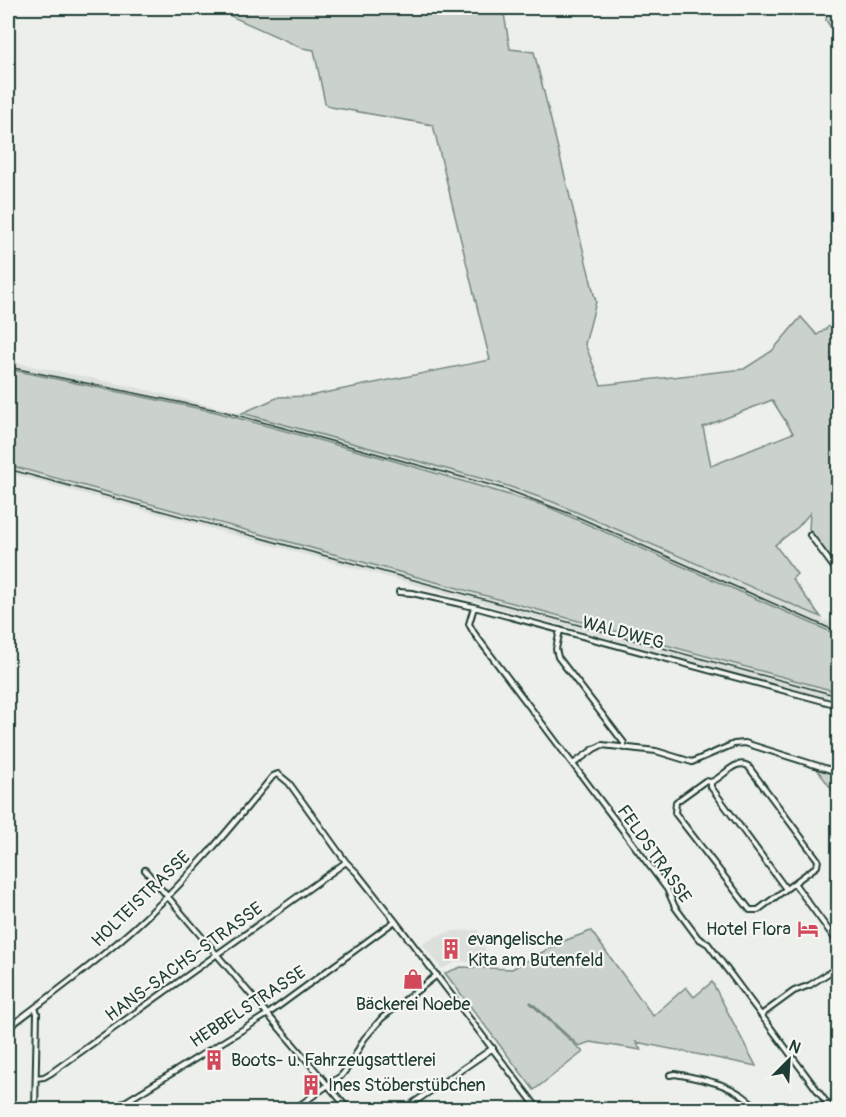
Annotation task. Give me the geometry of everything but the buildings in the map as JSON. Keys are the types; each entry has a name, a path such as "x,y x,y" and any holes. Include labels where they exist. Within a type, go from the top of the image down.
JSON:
{"street":[{"path":"810,535 838,573"},
{"name":"WALDWEG","path":"399,592 474,607 838,705"},
{"name":"FELDSTRASSE","path":"474,607 470,627 667,889 675,907 698,938 708,944 832,1110"},
{"path":"560,630 556,649 558,657 624,743 624,748"},
{"path":"573,764 597,747 608,745 656,751 693,762 734,744 746,743 831,770 838,768"},
{"path":"738,763 744,763 818,860 817,866 794,883 758,910 750,910 675,813 676,802 738,763"},
{"name":"HOLTEISTRASSE","path":"8,1028 105,953 167,897 273,776 278,774 289,783 346,862"},
{"path":"708,782 786,889"},
{"path":"346,862 395,921 539,1110"},
{"name":"HANS-SACHS-STRASSE","path":"36,1078 51,1073 346,862"},
{"path":"145,870 349,1110"},
{"path":"794,883 838,943"},
{"name":"HEBBELSTRASSE","path":"112,1110 268,1014 395,921"},
{"path":"761,1015 794,992 810,985 838,967"},
{"path":"293,1110 346,1071 364,1039 381,1018 437,975"},
{"path":"35,1008 37,1013 35,1110"},
{"path":"403,1110 493,1048"},
{"path":"670,1075 675,1074 721,1084 744,1095 759,1110"}],"shaded area":[{"path":"213,8 503,8 510,49 534,52 596,302 585,344 601,385 744,369 772,351 801,317 817,335 838,320 838,568 809,529 810,513 798,527 775,545 797,574 792,579 821,617 553,502 505,485 242,413 279,397 309,396 490,360 433,125 331,107 325,103 314,50 302,48","holes":["772,400 793,433 711,466 703,427"]},
{"path":"828,8 838,8 838,39 826,20"},
{"path":"8,361 130,386 242,413 505,485 553,502 821,617 824,621 838,625 838,635 546,506 216,412 8,369"},
{"path":"8,369 216,412 546,506 838,635 838,692 8,465"},
{"path":"8,465 838,692 838,701 8,473"},
{"path":"816,768 831,773 838,772 838,798"},
{"path":"478,930 492,967 463,961 442,969 422,944 439,935 454,931"},
{"path":"591,931 653,1016 686,987 694,997 712,982 756,1066 636,1042 641,1050 590,1042 579,1046 531,1002 583,1052 534,1090 445,973 461,967 512,969 561,942"}],"tram line":[{"path":"8,367 222,411 505,489 571,514 838,632"}],"railway":[{"path":"8,469 838,696"}],"place":[{"name":"Hotel Flora","path":"808,929"},
{"name":"evangelische Kita am Butenfeld","path":"451,949"},
{"name":"Bäckerei Noebe","path":"413,979"},
{"name":"Boots- u. Fahrzeugsattlerei","path":"214,1060"},
{"name":"Ines Stöberstübchen","path":"311,1085"}]}
